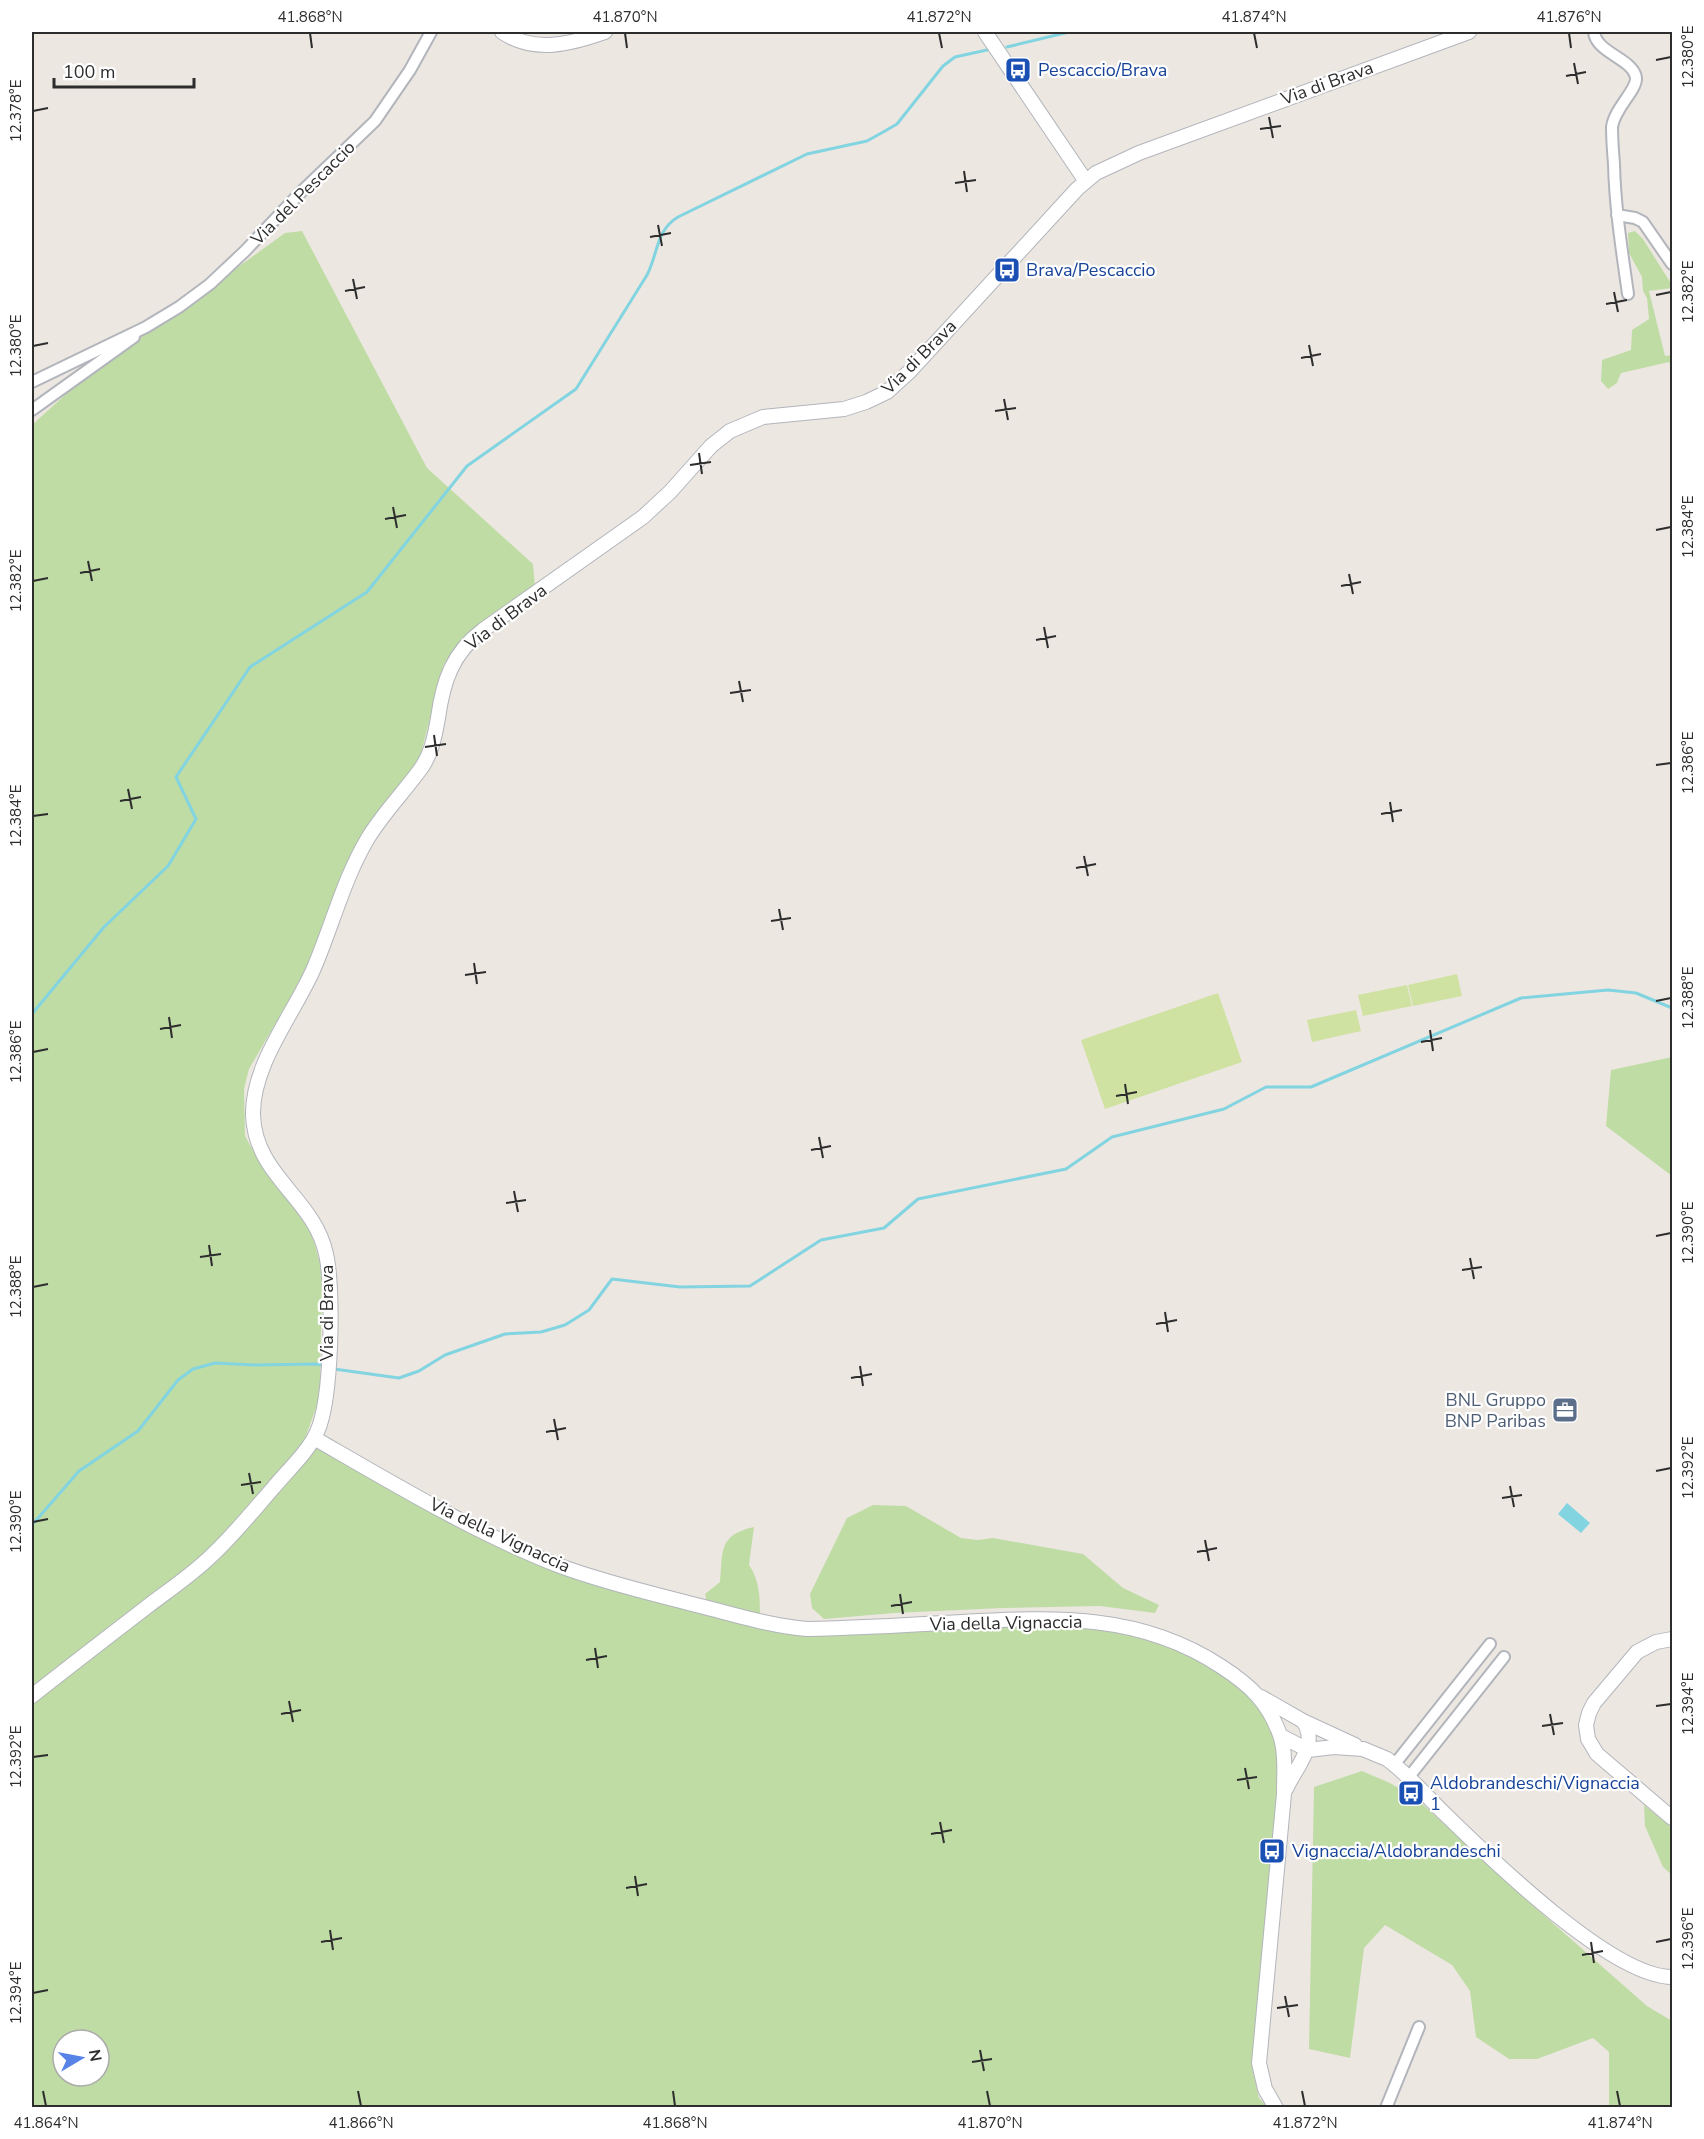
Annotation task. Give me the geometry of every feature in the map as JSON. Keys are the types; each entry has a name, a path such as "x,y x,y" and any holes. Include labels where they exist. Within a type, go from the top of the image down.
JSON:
{"street":[{"name":"Via del Pescaccio","path":"32,382 146,327 179,307 210,284 301,192 367,130 385,108 410,70 431,32"},
{"path":"502,32 517,40 557,45 604,32"},
{"name":"Via di Brava","path":"32,1696 210,1557 251,1513 314,1438 322,1415 328,1367 330,1281 325,1248 312,1219 272,1171 260,1150 254,1130 255,1091 270,1050 312,974 355,864 368,839 392,803 422,767 429,754 444,685 456,657 483,630 649,513 711,446 730,431 763,417 851,407 887,392 910,371 1085,180 1109,166 1148,149 1469,32"},
{"path":"1594,32 1597,42 1632,70 1636,78 1635,85 1619,106 1613,124 1617,215 1628,294"},
{"path":"987,34 1085,180"},
{"path":"1617,215 1643,222 1672,264"},
{"name":"Via del Pescaccio","path":"32,410 146,327"},
{"name":"Via della Vignaccia","path":"314,1438 373,1472 526,1551 562,1566 655,1594 777,1625 807,1629 1060,1618 1093,1621 1140,1631 1180,1643 1232,1673 1261,1696 1281,1736 1284,1794 1259,2063 1266,2089 1276,2108"},
{"path":"1672,1640 1656,1642 1637,1652 1594,1703 1586,1725 1588,1739 1597,1754 1672,1818"},
{"path":"1394,1765 1490,1644"},
{"path":"1408,1778 1504,1657"},
{"path":"1261,1696 1303,1721 1381,1756 1394,1765 1498,1864 1568,1924 1636,1967 1652,1974 1672,1977"},
{"path":"1303,1721 1290,1725 1281,1736 1308,1750 1334,1747 1363,1749"},
{"path":"1284,1794 1308,1750 1309,1734 1303,1721"},
{"path":"1386,2108 1419,2027"}],"green space":[{"path":"302,231 427,468 533,564 535,587 469,637 444,664 419,761 359,842 310,964 249,1069 244,1089 245,1136 265,1172 310,1228 322,1270 320,1397 304,1441 507,1550 798,1633 1049,1624 1109,1629 1135,1637 1186,1646 1261,1704 1272,1726 1279,1760 1277,1806 1253,2072 1259,2098 1267,2107 32,2107 32,425 78,383 285,233"},
{"path":"1635,231 1643,239 1672,285 1672,288 1649,291 1665,356 1672,355 1672,371 1669,362 1621,373 1617,383 1608,389 1601,381 1602,360 1631,350 1632,330 1649,319 1642,277 1629,253 1628,233"},
{"path":"1457,974 1462,996 1413,1006 1408,985"},
{"path":"1407,985 1412,1006 1363,1016 1358,995"},
{"path":"1218,993 1242,1062 1105,1109 1081,1040"},
{"path":"1356,1010 1361,1031 1312,1042 1307,1020"},
{"path":"1672,1057 1672,1176 1606,1126 1611,1070"},
{"path":"873,1505 906,1506 961,1538 978,1540 993,1538 1083,1554 1123,1588 1159,1605 1155,1613 1100,1606 894,1613 824,1619 812,1608 810,1594 847,1518"},
{"path":"754,1527 749,1565 757,1583 760,1617 707,1603 705,1594 720,1582 723,1553 728,1540 742,1530"},
{"path":"1362,1771 1390,1783 1417,1799 1514,1889 1647,2006 1672,2021 1672,2107 1609,2107 1609,2052 1593,2038 1537,2059 1509,2059 1476,2037 1470,1991 1452,1965 1385,1925 1364,1948 1350,2058 1309,2049 1314,1787"},
{"path":"1644,1805 1672,1828 1672,1875 1663,1867 1645,1826"}],"water":[{"path":"1567,1503 1590,1523 1581,1533 1558,1514"}],"waterway":[{"path":"1007,47 1069,32"},
{"path":"32,1014 104,927 168,866 196,819 176,777 250,667 367,592 467,466 576,389 647,275 661,236 671,222 807,154 867,141 897,124 943,66 955,57 987,50"},
{"path":"334,1369 399,1378 419,1371 445,1355 505,1334 541,1332 565,1325 589,1310 612,1279 680,1287 750,1286 821,1240 884,1228 918,1199 1066,1169 1112,1137 1224,1109 1266,1087 1311,1087 1521,998 1608,990 1636,993 1672,1008"},
{"path":"32,1525 79,1471 138,1431 178,1380 193,1369 215,1363 325,1366"}],"place":[{"name":"Pescaccio/Brava","path":"1018,70"},
{"name":"Brava/Pescaccio","path":"1007,270"},
{"name":"BNL Gruppo BNP Paribas","path":"1565,1410"},
{"name":"Aldobrandeschi/Vignaccia 1","path":"1411,1793"},
{"name":"Vignaccia/Aldobrandeschi","path":"1272,1851"}]}
